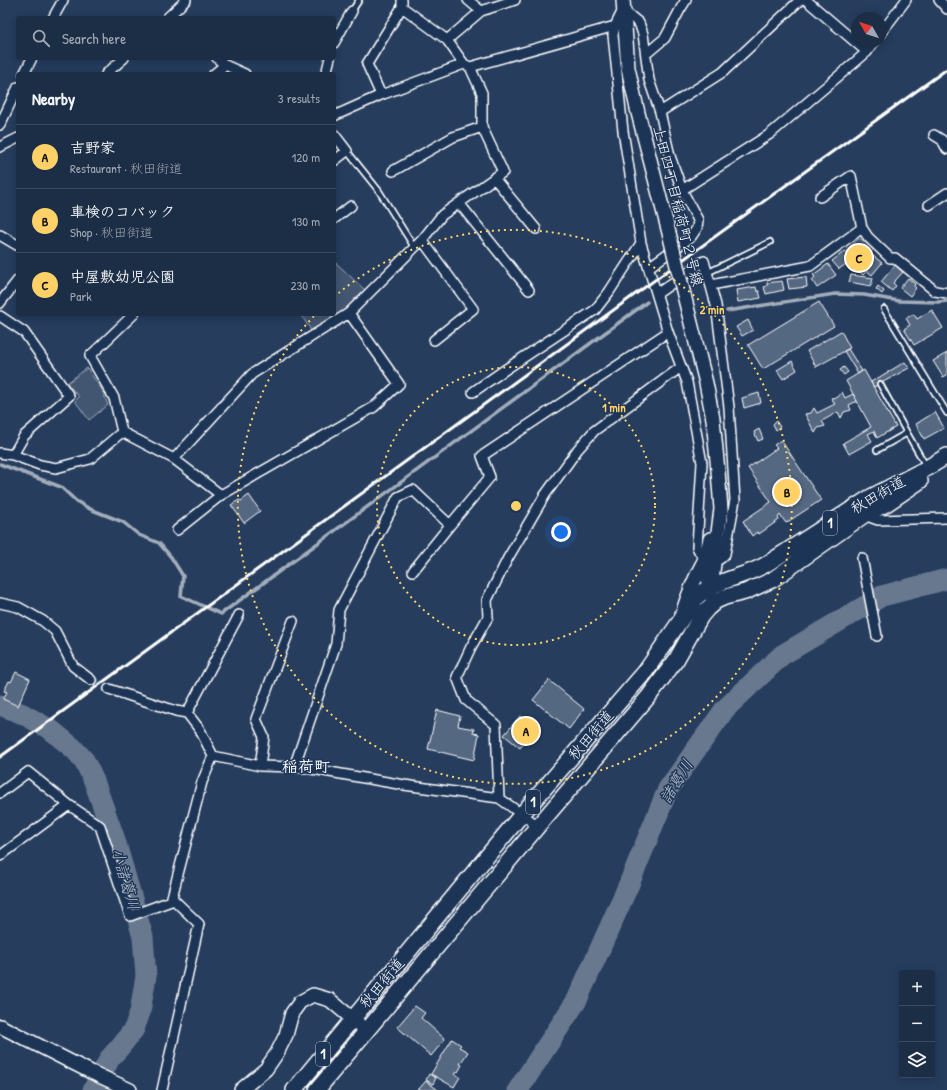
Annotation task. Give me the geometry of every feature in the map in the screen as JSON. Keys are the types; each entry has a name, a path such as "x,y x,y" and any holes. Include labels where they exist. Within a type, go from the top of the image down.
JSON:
{"main road":[{"name":"秋田街道","path":"294,1090 522,814 646,672 696,598 703,591 711,586 753,572 869,498 947,456"},
{"name":"秋田街道","path":"317,1090 668,673 686,646 701,616 716,601 752,589 772,580 864,515 886,504 947,463"}],"street":[{"path":"54,16 63,0"},
{"path":"172,16 186,0"},
{"path":"468,0 481,11"},
{"path":"447,40 481,11 515,0"},
{"path":"646,54 665,38 686,0"},
{"path":"660,112 723,72 800,0"},
{"path":"806,0 867,52"},
{"path":"887,25 906,0"},
{"path":"939,0 947,8"},
{"path":"174,459 252,374 349,313 422,240 442,215 503,172 482,127 482,92 467,66 447,40 402,4 367,64 381,96"},
{"path":"649,267 691,237 697,228 698,220 682,190 670,156 660,112 649,80 643,34 639,23 623,5 615,26 614,35 623,131 641,243 649,267 658,293 668,332 687,382 702,463 697,547 700,554 710,560 722,576 726,578 735,578"},
{"name":"上田四丁目稲荷町２号線","path":"623,5 628,68 706,384 713,419 721,509 710,560"},
{"path":"336,39 352,11"},
{"path":"336,115 381,96 467,66 615,26"},
{"path":"682,190 770,134 839,77 870,48"},
{"path":"25,72 31,60"},
{"path":"108,72 122,60"},
{"path":"219,60 225,65 241,72"},
{"path":"326,72 330,60"},
{"path":"216,72 225,65"},
{"path":"0,126 16,91"},
{"path":"393,171 453,136 482,127"},
{"path":"934,135 942,140 947,149"},
{"path":"336,137 347,151 336,159"},
{"path":"0,147 16,139"},
{"path":"820,197 851,176 862,228 868,237 890,258 895,258 935,291 947,293"},
{"path":"494,178 536,229"},
{"path":"929,204 947,193"},
{"path":"459,203 529,290"},
{"path":"336,217 351,206"},
{"path":"711,285 810,266 862,228"},
{"path":"0,235 16,244"},
{"path":"422,240 473,309 434,340"},
{"path":"473,392 506,368 595,310 609,292 641,243"},
{"path":"658,293 704,261 716,305 729,407 735,500 725,554 721,559 710,560 698,572 690,589 680,621"},
{"path":"0,303 16,283"},
{"path":"177,530 221,495 374,407 399,384 349,313"},
{"path":"0,316 24,332 69,396 24,436 13,456"},
{"path":"132,316 90,356 114,398 122,432 174,459 221,495"},
{"path":"413,571 490,477 482,456 668,332"},
{"path":"498,798 496,725 466,700 457,677 471,647 488,618 487,600 508,558 545,495 578,449 594,431 681,367"},
{"path":"0,453 40,465 56,468 90,460 122,432"},
{"path":"294,767 336,644 339,610 398,497 413,490 450,525"},
{"path":"864,515 878,520 947,518"},
{"path":"862,558 877,636"},
{"path":"701,616 709,596 711,586 706,571 710,560"},
{"path":"711,586 724,594 732,595"},
{"path":"0,603 18,607 43,621 55,632 73,666 91,680"},
{"path":"188,713 238,615"},
{"path":"260,766 264,737 256,719 293,621"},
{"path":"0,793 28,772 69,805 100,826 130,916 171,901 202,782 212,756 200,730 188,713 176,711 109,689"},
{"path":"212,756 260,766 294,767 498,798 538,826"},
{"path":"0,856 69,805"},
{"path":"162,1090 199,924 172,898"},
{"path":"241,1090 266,1069 277,1053 286,1035 292,1013 300,1002 313,995 330,1000 353,1018 366,1031"},
{"path":"0,1026 90,1072 130,1090"}],"lane":[{"path":"352,11 359,0"},
{"path":"347,151 379,191 414,247"},
{"path":"707,273 770,242"},
{"path":"884,309 947,413"},
{"path":"880,384 927,468"},
{"path":"878,450 907,433"}],"shaded area":[{"path":"858,239 861,239 873,250 859,266 846,250"},
{"path":"336,263 366,291 348,311 313,333 301,316 336,316"},
{"path":"87,368 102,390 108,405 89,420 75,401 79,397 67,383"}],"building":[{"path":"845,251 852,260 839,269 832,261"},
{"path":"871,254 882,263 872,275 867,271 863,275 858,270"},
{"path":"828,264 836,275 817,288 812,280 815,277 813,275"},
{"path":"895,265 903,272 893,283 896,286 892,291 881,282"},
{"path":"851,275 873,278 871,286 849,282"},
{"path":"806,277 807,287 789,289 787,279"},
{"path":"908,278 915,284 914,286 916,288 910,296 900,288"},
{"path":"782,281 784,290 766,294 764,287 767,286 767,283"},
{"path":"878,286 884,291 882,294 876,289"},
{"path":"756,287 761,298 738,302 736,290"},
{"path":"819,302 834,326 763,369 748,345"},
{"path":"932,310 943,328 914,345 904,329 910,325 906,318 914,314 917,319"},
{"path":"748,320 753,330 742,336 736,327"},
{"path":"841,331 850,348 816,367 807,351"},
{"path":"848,349 862,371 858,374 844,351"},
{"path":"947,353 947,375 943,377 933,361"},
{"path":"792,361 797,370 783,379 777,370"},
{"path":"905,362 909,368 874,387 871,382"},
{"path":"844,367 848,372 844,375 840,370"},
{"path":"864,370 896,427 877,438 874,431 868,434 872,441 849,454 843,443 871,427 846,381"},
{"path":"842,392 845,398 853,394 857,401 849,405 851,410 844,412 841,418 838,412 822,421 825,426 818,428 815,433 805,414 811,413 814,408 817,413 835,404 831,398 838,397"},
{"path":"759,393 761,403 744,408 742,398"},
{"path":"935,412 944,428 924,439 916,424"},
{"path":"776,421 780,427 776,430 773,424"},
{"path":"759,429 763,439 758,441 754,432"},
{"path":"781,440 821,500 786,523 780,515 778,518 779,520 759,534 757,532 752,536 743,521 771,502 748,468 777,448 774,445"},
{"path":"249,495 260,511 244,523 231,505 239,500 241,501"},
{"path":"16,672 30,679 18,706 3,699 7,692 4,691"},
{"path":"549,680 584,709 569,729 533,700"},
{"path":"437,710 460,716 458,726 474,729 473,733 479,734 474,760 428,749"},
{"path":"520,716 536,729 520,748 504,735"},
{"path":"415,1006 425,1013 421,1018 445,1039 431,1056 397,1027"},
{"path":"452,1039 461,1045 459,1047 468,1052 460,1064 462,1065 458,1072 457,1071 455,1074 460,1077 454,1087 431,1074"},
{"path":"429,1074 436,1078 433,1084 426,1080"},
{"path":"426,1081 438,1090 418,1090"}],"waterway":[{"path":"727,311 835,294 864,295 899,301 947,301"},
{"path":"0,464 61,487 76,501 90,509 123,522 139,535 159,543 171,557 183,576 181,596 221,614 647,302"},
{"name":"諸葛川","path":"518,1090 577,1000 629,884 668,789 725,709 782,655 882,596 947,579"},
{"name":"小諸葛川","path":"0,705 23,714 51,730 73,748 84,760 94,781 114,837 143,937 146,976 140,1012 134,1029 110,1058 93,1090"}],"tunnel":[{"path":"91,680 109,689"}],"railway":[{"path":"0,757 947,69"}],"place":[{"name":"中屋敷幼児公園","path":"859,258"},
{"name":"車検のコバック","path":"787,492"},
{"name":"吉野家","path":"526,731"}],"district":[{"name":"稲荷町","path":"306,766"}]}
